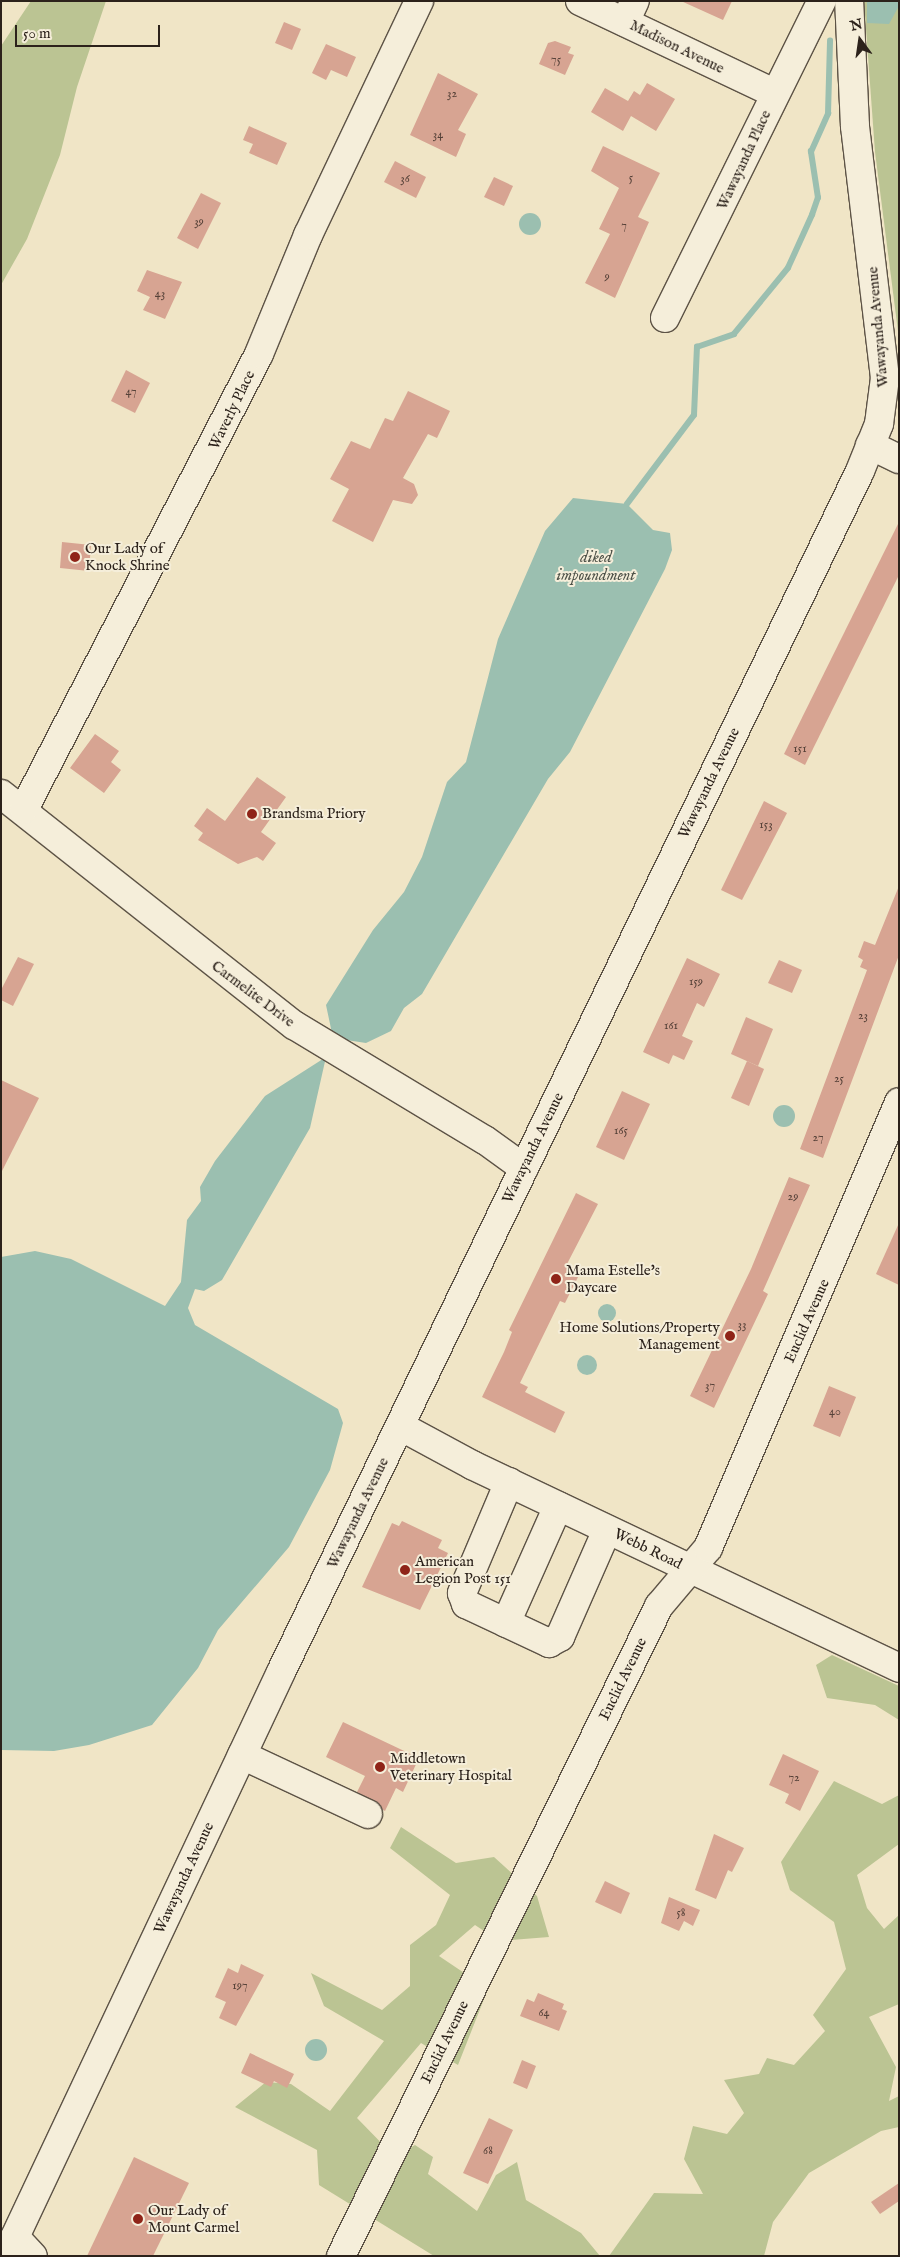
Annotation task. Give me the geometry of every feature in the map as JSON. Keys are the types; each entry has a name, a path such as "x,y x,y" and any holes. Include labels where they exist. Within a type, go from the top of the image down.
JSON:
{"street":[{"name":"Waverly Place","path":"24,810 259,354 308,235 420,1"},
{"name":"Madison Avenue","path":"580,1 630,11 774,93"},
{"name":"Wawayanda Place","path":"665,318 747,159 774,93 822,1"},
{"name":"Wawayanda Avenue","path":"18,2249 242,1755 870,445 882,410 884,378 854,126 849,1"},
{"path":"870,445 899,459"},
{"name":"Carmelite Drive","path":"1,794 24,810 294,1025 485,1140 524,1168"},
{"name":"Euclid Avenue","path":"341,2256 659,1606 708,1548 899,1102"},
{"name":"Webb Road","path":"400,1426 558,1506 899,1668"},
{"path":"509,1482 462,1593 466,1604 549,1643 560,1637 608,1530"},
{"path":"506,1623 558,1506"},
{"path":"242,1755 368,1814"}],"green space":[{"path":"31,1 106,1 77,87 60,155 27,239 1,285 1,46"},
{"path":"864,1 899,1 899,339 875,152"},
{"path":"832,1655 899,1686 899,1720 875,1705 827,1698 816,1665"},
{"path":"834,1781 882,1804 899,1795 899,1844 857,1875 867,1908 884,1929 899,1915 899,2004 869,2017 896,2067 889,2101 899,2096 899,2127 881,2131 809,2173 773,2222 764,2256 609,2256 654,2193 703,2194 684,2159 693,2126 727,2134 744,2113 724,2080 759,2074 767,2058 794,2065 825,2031 813,2015 846,1969 834,1922 790,1890 781,1862"},
{"path":"401,1827 456,1863 494,1857 537,1896 549,1937 499,1941 475,1925 439,1956 488,1989 458,2065 421,2043 357,2118 395,2157 415,2145 433,2157 428,2174 477,2211 496,2175 517,2162 526,2200 581,2233 600,2256 434,2256 319,2185 317,2150 235,2107 266,2082 291,2084 330,2111 384,2041 324,2006 311,1973 382,2010 410,1986 410,1945 436,1925 450,1895 390,1848"}],"water":[{"path":"867,1 899,1 899,6 889,24 867,23"},
{"path":"530,213 538,216 541,224 538,232 530,235 522,232 519,224 522,216"},
{"name":"diked impoundment","path":"573,498 627,504 653,530 670,533 672,550 665,569 570,752 548,779 422,994 404,1008 391,1031 366,1043 333,1038 326,1005 373,930 404,892 422,857 447,782 466,762 498,639 545,531"},
{"path":"326,1057 310,1128 222,1280 204,1291 195,1289 188,1308 195,1325 338,1409 343,1423 330,1470 289,1547 218,1630 198,1668 152,1725 89,1745 54,1751 1,1750 1,1257 35,1251 71,1259 165,1306 181,1282 187,1220 201,1201 200,1187 215,1161 265,1096"},
{"path":"784,1105 792,1108 795,1116 792,1124 784,1127 776,1124 773,1116 776,1108"},
{"path":"603,1304 611,1304 616,1309 614,1320 603,1322 598,1317 598,1309"},
{"path":"587,1355 594,1358 597,1365 594,1372 587,1375 580,1372 577,1365 580,1358"},
{"path":"312,2039 320,2039 327,2046 327,2054 320,2061 312,2061 305,2054 305,2046"}],"building":[{"path":"681,1 732,1 723,20"},
{"path":"284,22 301,29 292,50 275,43"},
{"path":"555,41 571,47 568,53 574,55 565,75 539,64 548,43"},
{"path":"326,44 356,57 347,77 331,70 326,80 312,73"},
{"path":"438,73 478,94 458,130 466,134 456,157 410,135"},
{"path":"647,83 675,99 656,131 631,116 623,131 591,112 605,88 628,101 634,91 640,95"},
{"path":"249,126 287,143 277,165 249,153 253,144 243,140"},
{"path":"603,146 660,173 638,217 649,222 615,298 585,283 610,234 599,229 619,188 591,171"},
{"path":"395,161 426,177 416,198 384,182"},
{"path":"494,177 513,186 504,206 484,197"},
{"path":"201,193 221,203 198,249 177,238"},
{"path":"147,270 182,282 165,319 143,310 150,297 137,291"},
{"path":"126,370 150,383 135,413 111,401"},
{"path":"408,391 450,411 437,438 428,434 403,478 414,484 418,495 412,504 393,500 373,542 332,521 349,489 330,479 351,441 370,449 385,418 393,421"},
{"path":"899,522 899,575 805,765 784,754"},
{"name":"Our Lady of Knock Shrine","path":"62,542 91,545 89,571 60,568"},
{"path":"95,734 119,751 111,762 121,770 104,793 70,768"},
{"name":"Brandsma Priory","path":"257,777 286,797 261,832 276,843 263,861 257,857 238,864 198,840 203,833 194,826 207,808 225,821"},
{"path":"764,801 787,813 742,900 721,890"},
{"path":"899,886 899,955 823,1158 800,1149 867,970 860,967 863,960 858,957 864,941 875,945"},
{"path":"18,957 34,964 13,1006 1,1000 1,990"},
{"path":"687,958 720,974 704,1007 697,1003 682,1036 693,1041 684,1060 673,1055 669,1064 643,1052"},
{"path":"779,960 802,970 792,993 768,983"},
{"path":"746,1017 773,1029 758,1066 731,1054"},
{"path":"747,1061 764,1069 749,1106 731,1098"},
{"path":"1,1080 39,1098 1,1173"},
{"path":"622,1091 650,1104 624,1160 596,1147"},
{"path":"789,1177 810,1185 763,1291 768,1294 714,1408 690,1396 751,1269"},
{"path":"576,1193 598,1204 567,1264 581,1271 565,1303 560,1301 520,1383 528,1387 525,1392 565,1412 555,1433 482,1397 504,1352 512,1332 509,1330"},
{"path":"899,1223 899,1285 876,1274"},
{"path":"829,1386 856,1397 840,1437 813,1426"},
{"name":"American Legion Post 151","path":"402,1521 442,1540 438,1548 448,1553 420,1610 362,1587 392,1523 399,1526"},
{"name":"Middletown Veterinary Hospital","path":"343,1722 419,1758 403,1792 396,1788 385,1811 357,1792 365,1776 326,1757"},
{"path":"783,1754 819,1771 800,1811 785,1803 789,1794 769,1785"},
{"path":"714,1834 744,1848 732,1872 728,1870 716,1899 695,1890"},
{"path":"605,1881 630,1893 621,1914 595,1902"},
{"path":"669,1897 700,1910 693,1926 684,1921 679,1931 661,1923"},
{"path":"241,1964 264,1975 236,2026 219,2018 226,2002 215,1997 228,1968 238,1973"},
{"path":"538,1993 564,2004 562,2009 567,2011 559,2031 520,2016 527,1999 534,2002"},
{"path":"250,2053 294,2074 287,2088 274,2081 271,2087 241,2073"},
{"path":"522,2060 536,2066 527,2089 513,2083"},
{"path":"489,2118 513,2130 488,2184 463,2173"},
{"name":"Our Lady of Mount Carmel","path":"134,2157 189,2183 153,2256 87,2256"},
{"path":"899,2183 899,2201 880,2214 871,2202"}],"waterway":[{"path":"627,504 694,415 697,347 734,334 788,268 812,215 818,198 811,152 828,114 830,41"}],"place":[{"name":"Our Lady of Knock Shrine","path":"75,557"},
{"name":"Brandsma Priory","path":"252,814"},
{"name":"Mama Estelle's Daycare","path":"556,1279"},
{"name":"Home Solutions/Property Management","path":"730,1336"},
{"name":"American Legion Post 151","path":"405,1570"},
{"name":"Middletown Veterinary Hospital","path":"380,1767"},
{"name":"Our Lady of Mount Carmel","path":"138,2219"}]}
